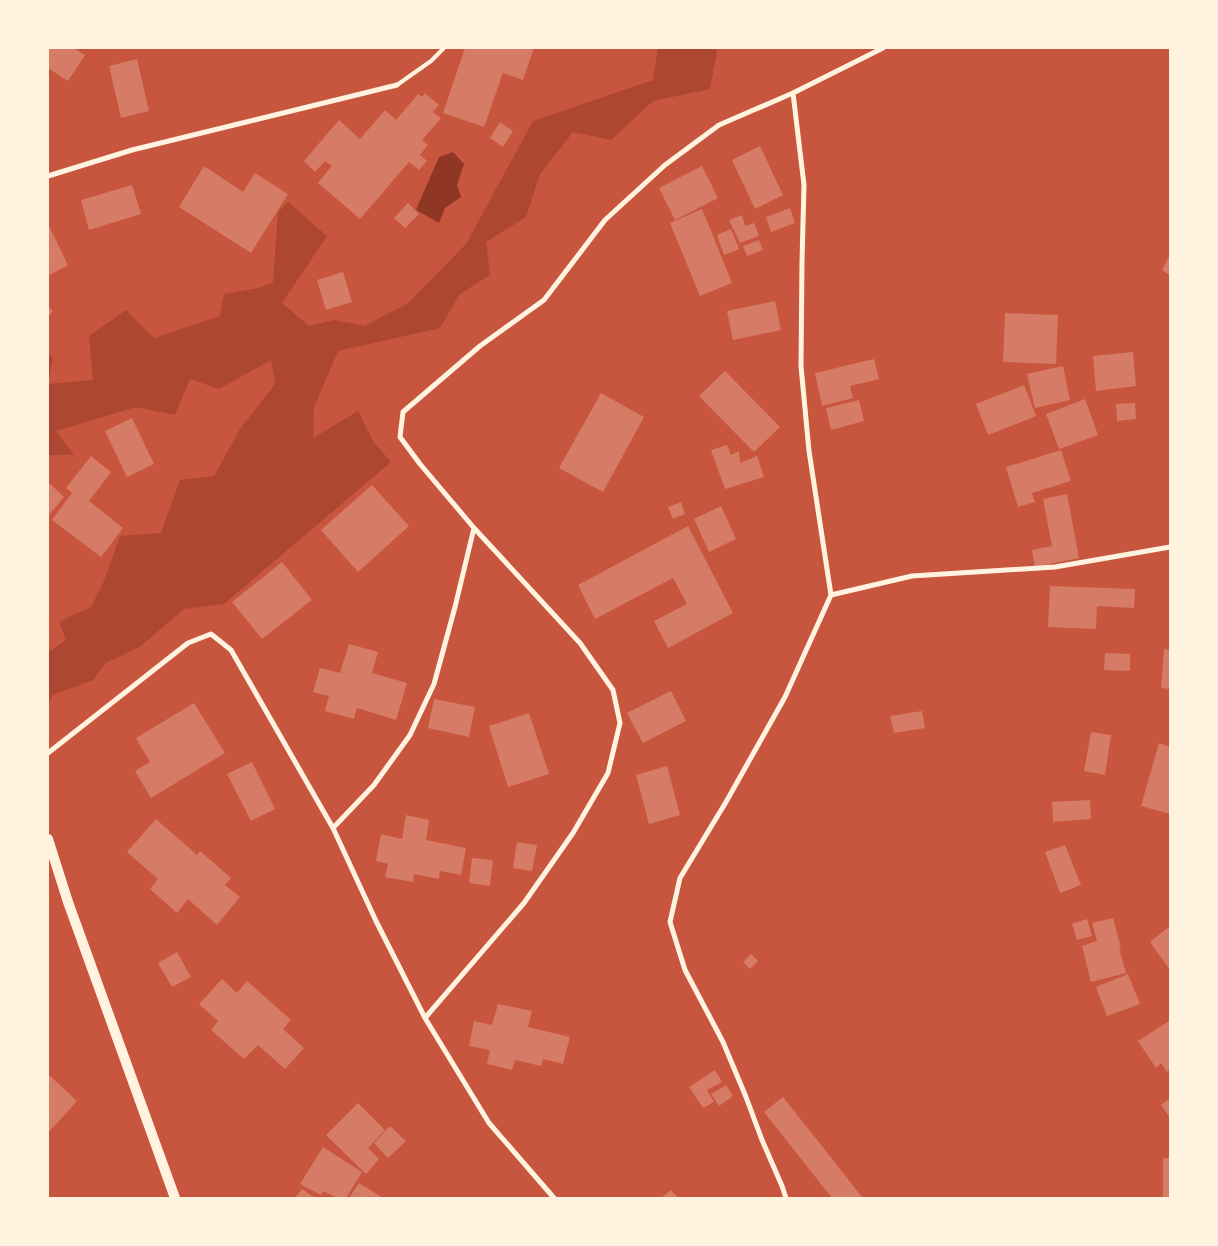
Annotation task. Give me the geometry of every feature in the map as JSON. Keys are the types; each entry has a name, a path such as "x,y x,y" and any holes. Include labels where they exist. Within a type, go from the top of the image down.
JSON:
{"main road":[{"path":"48,839 68,902 175,1198"}],"street":[{"path":"425,1018 524,902 573,833 608,773 620,723 614,690 580,643 474,528 420,464 400,437 403,412 480,346 544,300 605,220 665,165 719,125 793,93 883,48"},
{"path":"48,176 132,150 397,85"},
{"path":"786,1198 723,1042 685,970 670,922 680,878 726,802 785,697 832,595 809,451 801,366 804,185 793,93"},
{"path":"333,828 374,785 410,735 434,684 474,528"},
{"path":"832,595 912,576 1056,567 1170,548"},
{"path":"48,753 188,644 211,634 231,650 333,828 376,921 425,1018 489,1123 554,1198"}],"lane":[{"path":"397,85 431,61 444,48"}],"shaded area":[{"path":"658,48 716,48 710,89 653,101 611,140 573,132 540,174 526,217 486,242 490,275 460,294 440,328 338,351 314,407 313,438 358,411 373,441 391,462 224,604 184,609 141,646 106,663 93,680 53,695 48,705 48,652 66,640 59,622 91,607 104,581 120,536 161,533 180,480 214,476 240,429 275,384 271,360 219,389 190,379 175,415 136,407 56,431 74,455 48,455 48,384 93,380 89,336 126,310 154,338 220,316 224,294 259,288 273,282 278,212 288,202 327,236 282,303 309,326 335,320 364,326 407,304 466,244 533,121 653,80"},
{"path":"453,152 464,164 457,185 461,197 445,208 439,223 416,210 439,157"},
{"path":"48,353 53,357 48,384"}],"building":[{"path":"48,48 73,48 85,55 68,81 48,68"},
{"path":"465,48 534,48 523,80 503,73 484,127 443,113"},
{"path":"137,59 149,111 121,118 109,66"},
{"path":"425,93 439,105 433,112 441,118 422,140 428,145 420,155 427,161 419,170 409,162 360,219 318,183 332,166 325,161 315,172 304,161 339,120 360,139 385,110 396,120 418,94 422,97"},
{"path":"500,122 513,131 503,147 490,138"},
{"path":"760,146 783,195 755,209 732,160"},
{"path":"204,166 243,192 255,173 288,194 251,253 179,207"},
{"path":"702,166 718,198 675,220 659,188"},
{"path":"132,185 141,214 89,230 81,200"},
{"path":"408,203 419,214 405,228 394,218"},
{"path":"790,208 795,223 771,232 766,217"},
{"path":"702,209 732,283 700,296 670,223"},
{"path":"742,215 745,226 754,223 759,236 740,243 729,220"},
{"path":"48,224 68,265 48,276"},
{"path":"731,229 739,249 724,255 717,235"},
{"path":"759,240 763,250 747,256 743,246"},
{"path":"1170,255 1170,275 1162,270"},
{"path":"343,272 352,302 326,310 317,280"},
{"path":"775,301 781,330 733,340 727,311"},
{"path":"48,306 53,311 48,317"},
{"path":"1005,313 1058,315 1056,364 1003,362"},
{"path":"1133,352 1136,386 1096,391 1093,356"},
{"path":"874,359 879,379 850,386 853,398 822,406 815,373"},
{"path":"1063,366 1070,400 1035,408 1027,374"},
{"path":"725,371 780,427 754,452 699,396"},
{"path":"1024,385 1036,416 988,435 976,404"},
{"path":"601,393 644,417 603,492 559,468"},
{"path":"1085,399 1098,435 1059,449 1046,414"},
{"path":"859,400 864,421 831,430 826,408"},
{"path":"1135,403 1136,419 1117,421 1116,404"},
{"path":"132,418 154,464 127,477 105,431"},
{"path":"727,445 731,455 739,451 740,463 757,456 764,477 725,489 711,450"},
{"path":"1061,450 1071,481 1032,493 1035,502 1018,507 1006,467"},
{"path":"91,456 111,472 89,501 123,528 101,557 52,520 72,493 66,488"},
{"path":"48,482 64,497 48,516"},
{"path":"372,485 409,526 358,572 321,530"},
{"path":"1067,494 1079,558 1035,567 1032,550 1052,546 1043,499"},
{"path":"681,502 685,514 673,519 668,507"},
{"path":"721,506 736,539 709,552 694,519"},
{"path":"688,526 733,613 668,648 654,621 687,604 673,578 595,619 578,585"},
{"path":"282,562 312,600 262,639 232,602"},
{"path":"1050,586 1135,589 1134,608 1097,606 1096,629 1048,627"},
{"path":"349,644 378,652 372,673 407,683 396,720 357,708 354,719 325,711 329,696 313,692 320,668 340,673"},
{"path":"1164,649 1170,650 1170,689 1161,688"},
{"path":"1105,653 1130,654 1130,671 1104,670"},
{"path":"671,691 686,721 643,743 627,713"},
{"path":"434,699 475,707 469,737 428,728"},
{"path":"194,703 225,753 151,798 135,771 150,762 136,738"},
{"path":"922,711 925,728 894,733 890,716"},
{"path":"529,713 549,774 508,787 489,726"},
{"path":"1091,732 1111,735 1105,775 1084,771"},
{"path":"1159,743 1170,747 1170,814 1141,806"},
{"path":"252,762 275,809 251,821 227,774"},
{"path":"667,766 680,815 649,824 636,775"},
{"path":"1090,800 1091,819 1053,822 1052,802"},
{"path":"406,815 429,820 426,840 466,848 461,875 440,871 439,879 414,874 413,882 385,877 388,864 376,861 381,834 402,839"},
{"path":"156,819 197,855 200,851 231,878 225,885 240,897 217,925 188,899 177,913 150,889 158,879 127,852"},
{"path":"517,842 537,845 532,871 513,868"},
{"path":"1065,845 1081,885 1060,893 1045,852"},
{"path":"472,858 493,860 490,886 469,883"},
{"path":"1113,918 1126,973 1091,982 1082,946 1097,941 1092,923"},
{"path":"1087,919 1092,936 1077,940 1072,924"},
{"path":"1170,926 1170,970 1150,942"},
{"path":"177,952 191,977 172,987 158,963"},
{"path":"751,954 758,961 750,969 743,962"},
{"path":"1128,974 1140,1004 1107,1016 1096,987"},
{"path":"222,979 237,993 247,981 291,1020 283,1029 304,1048 285,1069 258,1045 244,1059 211,1030 218,1021 199,1004"},
{"path":"498,1004 532,1011 528,1027 570,1037 563,1064 543,1059 541,1066 515,1060 512,1070 487,1064 490,1050 469,1046 474,1021 492,1025"},
{"path":"1169,1021 1170,1069 1167,1072 1161,1063 1156,1068 1138,1041"},
{"path":"715,1070 722,1082 707,1090 714,1102 703,1108 689,1087"},
{"path":"48,1074 77,1101 48,1133"},
{"path":"726,1085 733,1096 719,1106 711,1094"},
{"path":"783,1097 863,1198 832,1198 764,1112"},
{"path":"1170,1098 1170,1118 1161,1105"},
{"path":"358,1103 385,1130 368,1148 379,1159 366,1174 326,1135"},
{"path":"390,1126 406,1141 388,1158 374,1143"},
{"path":"323,1147 362,1172 346,1198 337,1198 323,1191 321,1195 300,1184"},
{"path":"1163,1158 1170,1158 1170,1198 1163,1198"},
{"path":"359,1183 383,1198 349,1198"},
{"path":"302,1189 315,1198 295,1198"},
{"path":"671,1190 678,1198 661,1198"}]}
